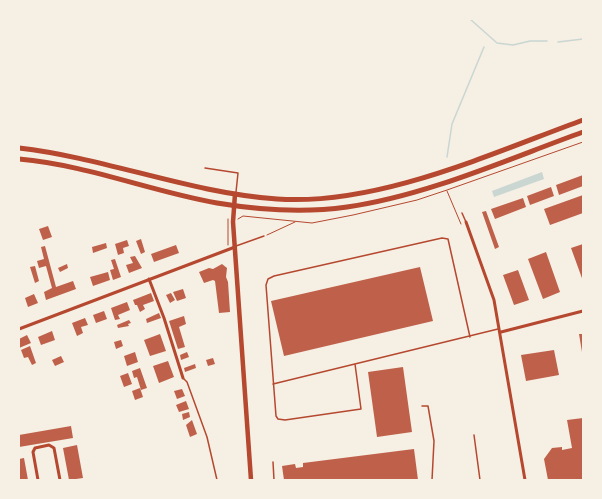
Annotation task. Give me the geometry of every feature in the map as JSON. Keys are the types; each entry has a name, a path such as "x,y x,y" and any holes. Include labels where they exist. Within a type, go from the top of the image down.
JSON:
{"main road":[{"path":"19,148 71,156 236,194 278,199 320,199 367,192 431,175 583,120"},
{"path":"19,159 68,167 184,195 234,205 299,210 346,207 367,203 436,184 583,132"},
{"path":"236,194 233,219 251,480"}],"street":[{"path":"466,222 491,291 500,330 525,480"},
{"path":"19,329 235,247"},
{"path":"149,279 164,318 183,378"},
{"path":"500,330 583,311"},
{"path":"38,480 33,452 35,448 49,445 54,448 60,480"}],"lane":[{"path":"205,168 238,173 236,194"},
{"path":"462,213 466,222"},
{"path":"235,247 264,236"},
{"path":"356,364 361,407 358,411 282,420 276,416 266,285 268,279 274,276 442,238 448,239 470,337"},
{"path":"274,384 500,330"},
{"path":"183,378 188,382 207,437 217,480"},
{"path":"422,406 428,406 434,441 432,480"},
{"path":"474,435 480,480"},
{"path":"273,462 274,480"}],"path":[{"path":"228,242 227,219 240,219 242,216 312,223 353,215 417,200 583,142"},
{"path":"447,190 460,224 466,222"},
{"path":"264,236 295,221"}],"shaded area":[{"path":"542,172 544,179 494,197 492,191"}],"building":[{"path":"583,175 583,186 559,195 556,185"},
{"path":"551,187 554,196 530,205 527,196"},
{"path":"583,195 583,213 550,225 544,209"},
{"path":"523,198 526,207 495,219 491,209"},
{"path":"486,211 499,247 495,249 482,212"},
{"path":"48,226 52,237 43,240 39,229"},
{"path":"141,239 145,252 141,254 136,241"},
{"path":"127,240 129,246 123,248 124,253 118,255 115,244"},
{"path":"106,243 107,248 93,253 92,247"},
{"path":"583,244 583,281 571,248"},
{"path":"176,245 179,253 154,262 151,254"},
{"path":"45,246 56,287 73,281 76,289 46,300 44,292 52,288 46,266 39,268 37,261 44,259 41,247"},
{"path":"546,252 560,292 543,299 528,259"},
{"path":"135,256 142,268 129,273 126,265 133,263 130,257"},
{"path":"115,259 121,277 113,280 110,270 114,269 111,260"},
{"path":"67,264 68,268 60,272 58,268"},
{"path":"222,264 227,268 226,277 228,282 230,312 219,313 215,281 213,280 204,283 199,272 209,268 213,269"},
{"path":"35,266 39,281 35,283 30,267"},
{"path":"420,267 433,321 284,356 271,301"},
{"path":"518,270 529,300 514,305 503,275"},
{"path":"108,272 110,280 93,286 90,277"},
{"path":"183,289 186,298 177,301 173,292"},
{"path":"151,293 154,301 143,305 145,309 140,312 133,300"},
{"path":"171,293 175,300 170,303 166,295"},
{"path":"34,294 38,303 28,307 25,298"},
{"path":"127,302 130,310 118,315 120,319 115,320 111,308"},
{"path":"104,311 107,319 96,323 93,315"},
{"path":"159,313 161,318 147,323 146,319"},
{"path":"184,316 186,324 179,327 185,347 178,349 169,321"},
{"path":"85,318 88,325 81,327 83,333 77,336 72,323"},
{"path":"129,320 131,323 128,324 129,326 118,328 117,325"},
{"path":"52,331 55,340 41,345 38,337"},
{"path":"160,334 166,351 150,356 144,340"},
{"path":"579,334 583,334 583,352 582,352"},
{"path":"27,335 31,343 19,348 19,339"},
{"path":"121,340 123,346 116,349 114,342"},
{"path":"30,346 36,363 32,365 28,357 24,358 21,350"},
{"path":"554,350 559,375 526,381 521,355"},
{"path":"135,352 138,362 127,366 124,356"},
{"path":"187,352 189,357 181,360 180,355"},
{"path":"61,356 64,362 55,366 52,360"},
{"path":"213,358 215,364 208,366 206,360"},
{"path":"168,361 174,377 159,383 153,366"},
{"path":"195,364 196,368 185,372 184,368"},
{"path":"403,367 412,432 377,437 368,372"},
{"path":"140,368 147,388 141,390 137,377 134,378 132,371"},
{"path":"128,373 132,384 124,387 120,376"},
{"path":"140,388 143,397 135,400 132,391"},
{"path":"182,389 185,396 177,399 174,391"},
{"path":"186,401 189,409 179,412 176,405"},
{"path":"189,412 190,417 183,420 182,414"},
{"path":"583,418 583,480 548,480 544,459 552,448 562,447 562,450 572,448 567,420"},
{"path":"192,420 197,434 190,437 186,425"},
{"path":"71,426 73,438 19,447 19,435"},
{"path":"77,445 83,478 69,480 63,448"},
{"path":"414,449 418,480 284,480 282,466 295,464 296,468 303,467 303,463"},
{"path":"24,458 28,480 19,480 19,459"}],"waterway":[{"path":"470,19 497,43 513,45 530,41 547,41"},
{"path":"558,42 583,39"},
{"path":"447,157 452,124 484,47"}]}
